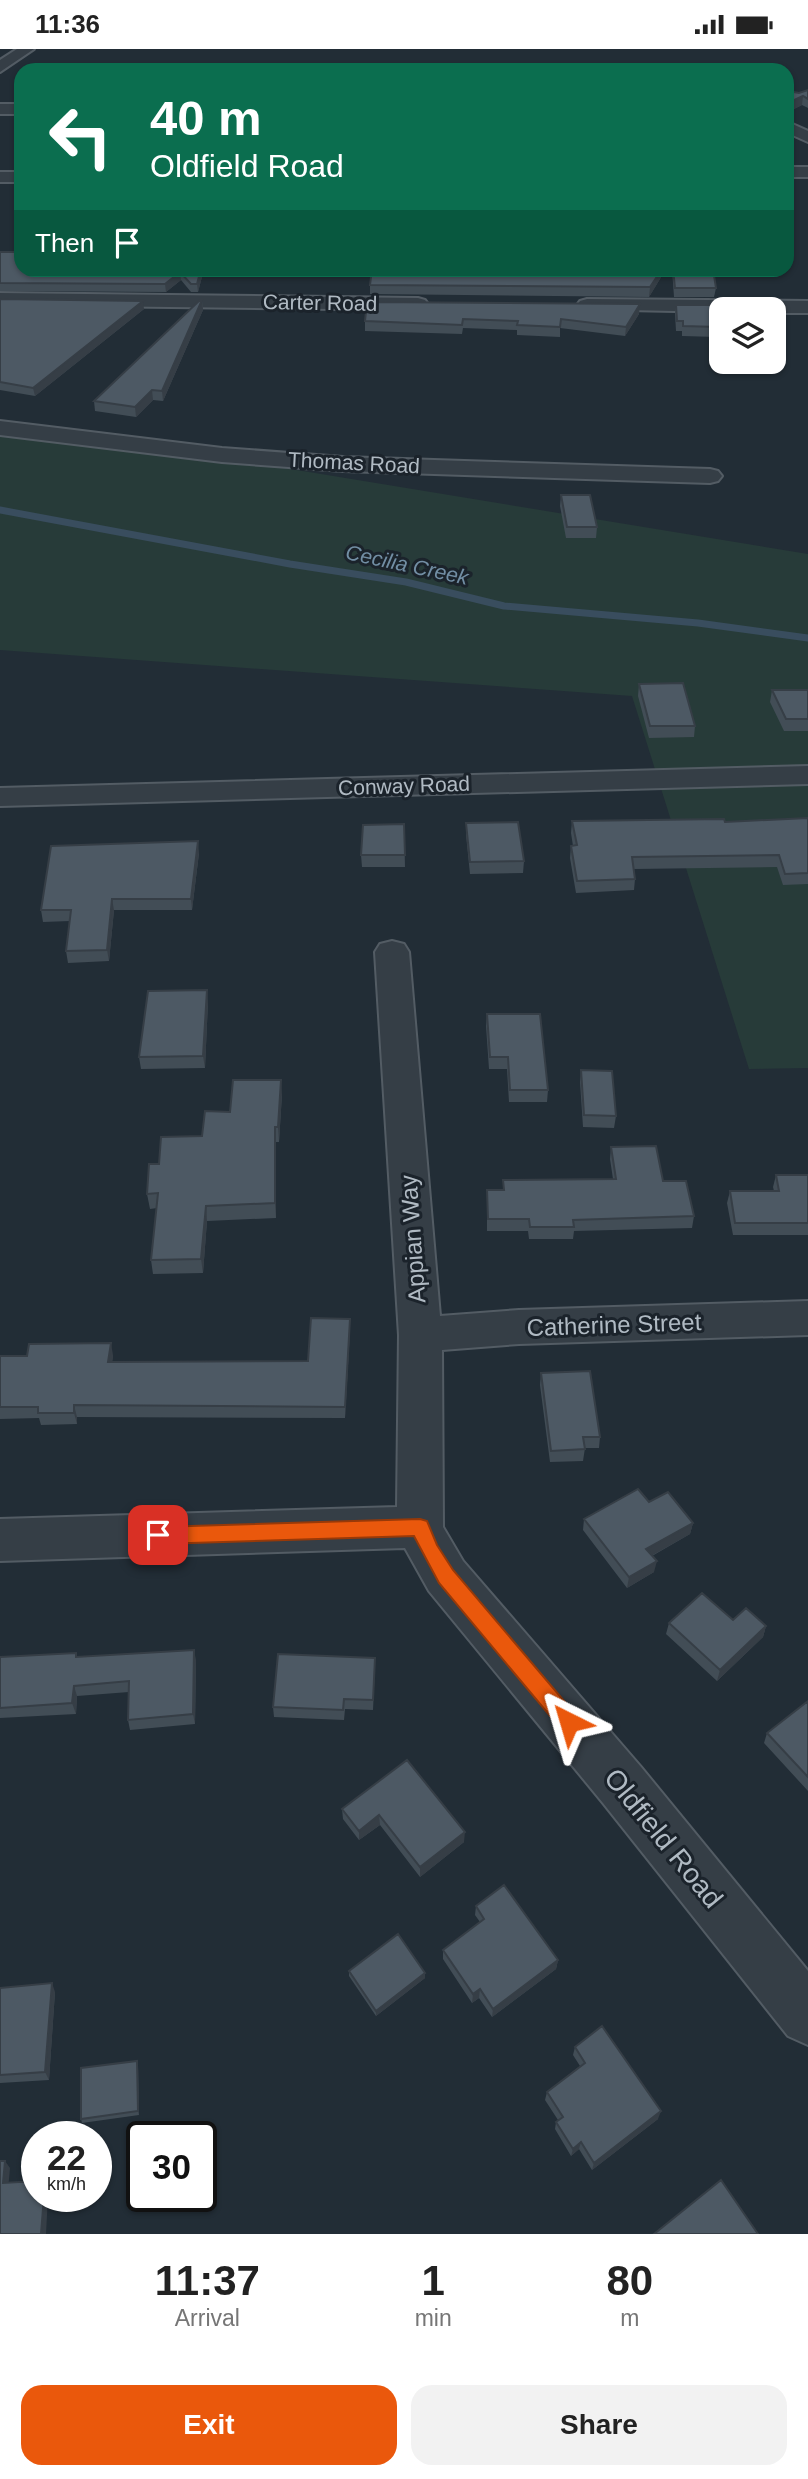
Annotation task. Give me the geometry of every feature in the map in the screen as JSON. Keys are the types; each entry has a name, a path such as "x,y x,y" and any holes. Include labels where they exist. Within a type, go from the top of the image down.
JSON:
{"street":[{"path":"0,67 27,49"},
{"name":"Carter Road","path":"0,299 443,304"},
{"path":"567,305 808,307"},
{"name":"Thomas Road","path":"0,428 222,455 343,464 710,476"},
{"name":"Conway Road","path":"0,797 808,775"},
{"name":"Appian Way","path":"392,952 420,1335 420,1527"},
{"name":"Catherine Street","path":"420,1335 519,1328 808,1318"},
{"path":"0,1540 420,1527"},
{"name":"Oldfield Road","path":"420,1527 446,1576 622,1785 808,2016"}],"green space":[{"path":"0,428 126,442 808,554 808,1068 749,1069 632,696 0,650"}],"building":[{"path":"808,90 808,99 803,96 794,100 794,92"},
{"path":"0,252 14,252 14,277 174,277 165,284 0,283"},
{"path":"185,277 199,277 197,284 191,284"},
{"path":"371,277 657,277 650,287 370,285"},
{"path":"674,277 714,277 716,288 675,288"},
{"path":"0,299 143,301 33,388 0,382"},
{"path":"200,300 162,391 152,390 135,407 94,401"},
{"path":"367,302 640,304 626,327 561,319 560,327 517,325 518,321 463,319 462,325 365,321"},
{"path":"676,305 709,305 709,327 683,326 683,321 677,321"},
{"path":"561,495 590,495 597,527 567,527"},
{"path":"683,683 695,726 650,726 639,684"},
{"path":"772,690 808,690 808,719 786,719"},
{"path":"808,818 808,873 785,874 779,855 632,857 635,879 577,881 571,846 577,845 572,821 724,819 725,822"},
{"path":"518,822 524,861 470,862 466,823"},
{"path":"404,824 405,855 361,855 363,825"},
{"path":"198,841 191,899 112,899 107,950 66,951 71,910 41,910 51,846"},
{"path":"207,990 203,1056 139,1057 148,991"},
{"path":"487,1014 540,1014 548,1090 510,1090 508,1057 490,1057"},
{"path":"581,1070 612,1071 616,1116 584,1115"},
{"path":"233,1080 281,1080 278,1127 275,1127 275,1203 206,1206 201,1259 151,1260 158,1193 147,1194 149,1164 159,1164 161,1137 202,1136 205,1111 230,1112"},
{"path":"656,1146 663,1181 686,1181 694,1216 573,1220 574,1227 530,1227 529,1219 488,1219 487,1190 504,1190 503,1180 616,1179 611,1147"},
{"path":"776,1175 808,1175 808,1223 735,1223 730,1191 779,1191"},
{"path":"311,1318 350,1319 345,1407 74,1405 74,1413 38,1413 38,1407 0,1407 0,1356 27,1356 29,1344 111,1343 108,1362 308,1361"},
{"path":"590,1371 600,1437 583,1437 585,1449 551,1451 541,1373"},
{"path":"638,1489 649,1502 668,1492 693,1523 646,1549 657,1561 629,1577 584,1519"},
{"path":"702,1593 733,1620 746,1608 766,1626 720,1670 669,1623"},
{"path":"194,1650 193,1714 128,1720 129,1681 74,1686 72,1703 0,1708 0,1657 76,1653 76,1657"},
{"path":"278,1654 375,1658 373,1700 344,1699 343,1710 273,1707"},
{"path":"808,1701 808,1777 767,1733"},
{"path":"407,1760 465,1832 420,1867 379,1815 359,1831 342,1809"},
{"path":"504,1885 558,1960 493,2009 480,1989 473,1994 443,1950 484,1919 476,1906"},
{"path":"398,1934 425,1973 376,2011 349,1971"},
{"path":"52,1983 45,2072 0,2075 0,1988"},
{"path":"602,2026 661,2111 594,2163 581,2142 573,2149 556,2122 563,2117 547,2092 585,2063 575,2047"},
{"path":"137,2061 138,2111 81,2119 81,2068"},
{"path":"0,2161 5,2161 3,2183 21,2182 21,2212 43,2212 41,2234 0,2234"},
{"path":"721,2180 758,2234 654,2234"}],"waterway":[{"name":"Cecilia Creek","path":"0,510 290,564 406,582 504,606 698,623 808,638"}],"route":[{"path":"158,1535 420,1527 446,1576 569,1722"}]}
